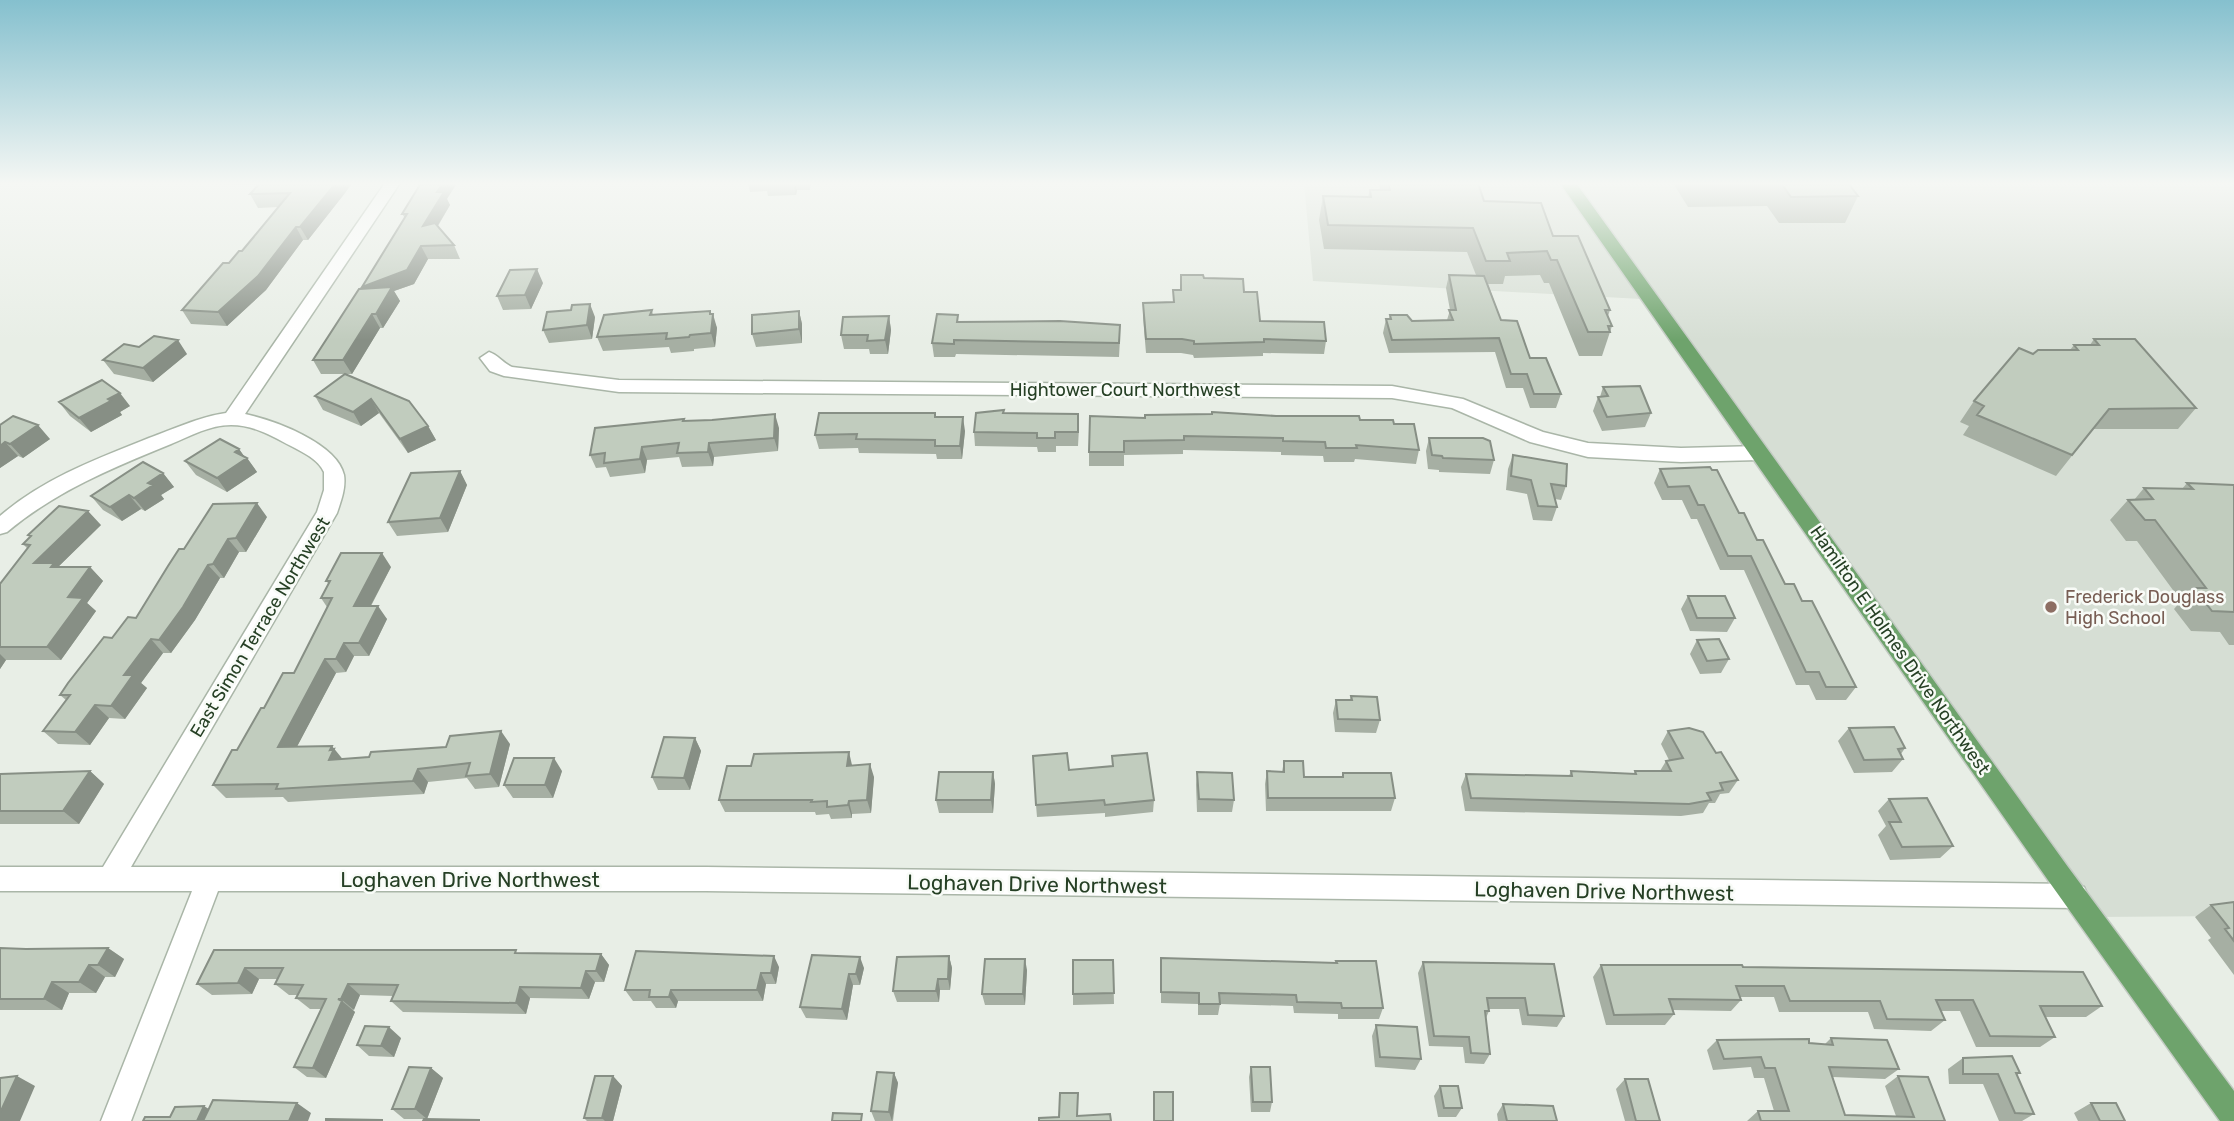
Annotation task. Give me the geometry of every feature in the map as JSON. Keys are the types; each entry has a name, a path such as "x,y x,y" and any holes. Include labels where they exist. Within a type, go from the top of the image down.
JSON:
{"main road":[{"name":"Hamilton E Holmes Drive Northwest","path":"1605,235 2234,1116"}],"street":[{"path":"0,527 41,495 86,471 190,430 232,418 356,235"},
{"name":"Hightower Court Northwest","path":"489,358 496,367 510,372 619,386 1392,392 1456,403 1537,437 1588,450 1681,455 1759,453"},
{"name":"East Simon Terrace Northwest","path":"110,879 327,513 334,495 332,467 324,456 263,425 232,418"},
{"name":"Loghaven Drive Northwest","path":"0,879 706,879 2075,896"},
{"path":"116,1121 210,879"}],"shaded area":[{"name":"Frederick Douglass High School","path":"1309,235 2234,235 2234,916 2095,917 1641,299 1313,281"}],"building":[{"path":"255,235 290,235 258,276 218,312 182,310 223,263 229,263"},
{"path":"394,235 446,235 454,245 421,246 407,270 362,287"},
{"path":"1476,235 1578,236 1610,310 1605,310 1612,326 1608,326 1610,332 1588,332 1557,260 1551,260 1547,251 1507,253 1510,261 1486,261"},
{"path":"537,269 525,295 497,296 510,270"},
{"path":"1181,275 1243,279 1244,292 1257,292 1260,321 1324,322 1326,341 1264,339 1264,342 1194,344 1194,341 1182,339 1146,339 1143,303 1174,302 1173,290 1181,290"},
{"path":"1449,275 1484,276 1501,320 1517,321 1530,358 1546,358 1561,394 1534,394 1527,374 1511,374 1499,338 1392,340 1386,319 1391,319 1390,315 1407,315 1412,321 1453,320 1449,310 1456,310"},
{"path":"392,287 343,360 313,360 359,289"},
{"path":"590,304 587,325 543,330 547,312 571,310 572,305"},
{"path":"652,310 650,315 710,311 710,314 713,314 711,333 666,339 667,333 597,337 604,315"},
{"path":"799,311 799,329 752,334 752,315"},
{"path":"937,314 958,315 957,322 1060,321 1120,325 1119,343 954,340 954,344 932,343"},
{"path":"889,316 885,340 867,341 868,335 841,335 843,317"},
{"path":"154,336 178,340 143,368 103,360 124,344 139,347"},
{"path":"2094,339 2135,339 2196,408 2109,409 2072,455 1977,415 1984,406 1974,401 2019,348 2033,354 2038,350 2078,350 2074,345 2099,345"},
{"path":"345,374 409,401 428,426 400,439 371,399 353,412 315,396"},
{"path":"102,380 120,393 108,399 111,401 79,418 59,402"},
{"path":"1640,386 1651,413 1607,417 1598,397 1608,396 1603,387"},
{"path":"1004,410 1003,413 1078,414 1078,432 1055,432 1055,438 1037,438 1037,433 974,432 976,413"},
{"path":"1212,412 1276,416 1359,416 1360,420 1393,420 1394,424 1414,424 1419,450 1356,445 1357,448 1326,448 1325,442 1283,441 1283,438 1184,436 1184,440 1124,441 1124,452 1089,452 1090,416 1145,418 1145,415"},
{"path":"819,413 935,413 935,417 963,417 960,446 935,446 935,440 856,439 857,434 815,435"},
{"path":"775,414 774,438 709,443 708,452 677,453 679,443 642,447 640,459 604,463 605,453 590,455 595,428"},
{"path":"13,416 38,425 10,444 5,442 0,446 0,425"},
{"path":"1429,438 1483,438 1490,441 1494,460 1443,458 1432,455"},
{"path":"220,439 239,449 235,452 247,458 217,478 185,461"},
{"path":"1513,455 1567,464 1566,486 1551,484 1557,507 1538,506 1531,480 1511,476"},
{"path":"143,462 163,473 148,483 153,485 134,498 129,495 110,507 91,496"},
{"path":"1710,467 1717,470 1739,513 1744,513 1757,540 1763,540 1785,584 1794,584 1802,601 1812,601 1856,687 1826,687 1819,672 1806,672 1751,556 1728,556 1704,505 1698,505 1689,486 1668,487 1660,469"},
{"path":"460,471 440,518 388,522 411,473"},
{"path":"2187,483 2234,485 2234,612 2212,611 2194,588 2206,588 2155,520 2145,520 2128,500 2153,499 2144,488 2193,489"},
{"path":"257,503 236,538 228,539 213,564 208,565 159,640 151,639 124,675 133,675 111,706 95,705 75,732 43,731 70,695 60,695 68,683 104,637 112,638 128,617 136,618 179,549 184,549 213,504"},
{"path":"59,506 88,511 34,563 54,563 51,567 90,567 68,597 83,598 47,647 0,647 0,584 30,545 23,544 31,536 28,535"},
{"path":"341,553 382,553 354,606 378,606 359,643 344,643 336,659 325,659 278,747 332,746 330,750 334,749 329,760 369,757 371,752 446,747 450,736 501,731 490,774 466,776 470,763 418,769 413,781 276,789 278,784 213,785 232,750 237,750 261,708 264,708 283,673 294,673 332,598 321,598 330,581 326,581"},
{"path":"1688,596 1725,596 1735,618 1697,618"},
{"path":"1719,639 1729,659 1707,661 1697,640"},
{"path":"1351,696 1377,697 1380,720 1338,719 1336,700 1352,700"},
{"path":"1894,727 1905,748 1898,749 1903,759 1864,760 1849,728"},
{"path":"1689,728 1703,732 1716,753 1721,752 1738,780 1720,783 1723,790 1707,793 1711,800 1689,804 1471,798 1466,774 1572,776 1571,771 1636,774 1635,771 1671,771 1666,761 1683,758 1668,731"},
{"path":"664,737 695,738 684,778 652,777"},
{"path":"849,752 847,766 870,764 867,800 849,801 848,805 827,807 827,801 811,802 812,800 719,800 727,766 751,766 754,754"},
{"path":"1067,753 1069,770 1113,766 1112,756 1147,753 1154,800 1105,805 1104,800 1036,805 1033,756"},
{"path":"514,758 554,758 545,785 504,785"},
{"path":"1284,761 1303,761 1304,777 1343,777 1343,773 1391,773 1395,798 1268,798 1267,771 1284,772"},
{"path":"90,771 63,811 0,811 0,774"},
{"path":"939,772 993,772 991,800 936,800"},
{"path":"1197,772 1232,773 1234,800 1199,799"},
{"path":"1927,798 1953,846 1902,847 1889,822 1901,822 1889,799"},
{"path":"2234,902 2234,941 2225,929 2229,928 2211,905"},
{"path":"0,948 108,948 98,965 89,965 79,982 52,982 44,999 0,999"},
{"path":"214,950 516,950 515,953 601,954 596,971 586,971 581,988 520,987 516,1003 391,1001 398,985 348,984 341,999 338,999 342,1001 313,1068 294,1067 326,999 296,998 303,985 275,984 283,968 245,968 238,983 197,984"},
{"path":"636,951 774,956 771,973 761,973 757,990 671,990 669,997 649,997 650,990 625,990"},
{"path":"812,955 860,957 856,974 849,974 842,1009 800,1007"},
{"path":"949,956 948,979 938,979 936,991 893,991 897,957"},
{"path":"1161,958 1337,963 1336,961 1376,961 1383,1008 1342,1008 1341,1003 1297,1002 1296,995 1219,993 1220,1004 1199,1004 1199,993 1161,992"},
{"path":"985,959 1025,959 1023,994 982,994"},
{"path":"1073,960 1113,960 1114,993 1073,994"},
{"path":"1423,962 1554,964 1564,1016 1528,1015 1525,998 1487,998 1489,1011 1485,1011 1490,1054 1471,1053 1469,1037 1434,1036"},
{"path":"1601,965 2083,972 2102,1006 2040,1006 2055,1037 1990,1036 1973,1000 1936,1000 1945,1020 1887,1019 1880,1001 1790,1001 1784,986 1736,986 1741,1000 1669,999 1674,1014 1614,1015"},
{"path":"1376,1025 1417,1027 1421,1059 1380,1057"},
{"path":"365,1026 389,1027 381,1046 357,1045"},
{"path":"1831,1038 1887,1040 1899,1069 1829,1067 1845,1115 1914,1117 1898,1076 1928,1077 1945,1121 1761,1121 1758,1111 1789,1111 1775,1068 1765,1068 1761,1057 1724,1059 1717,1040 1809,1039 1809,1043 1833,1045"},
{"path":"2012,1056 2020,1073 2016,1073 2034,1114 2015,1113 1998,1074 1963,1074 1963,1058"},
{"path":"409,1067 431,1068 415,1109 392,1109"},
{"path":"1251,1067 1270,1067 1272,1102 1253,1102"},
{"path":"877,1072 894,1073 889,1112 871,1111"},
{"path":"17,1076 0,1113 0,1078"},
{"path":"595,1076 613,1076 602,1118 584,1118"},
{"path":"1625,1079 1648,1079 1660,1121 1636,1121"},
{"path":"1440,1086 1458,1086 1462,1108 1444,1108"},
{"path":"1154,1092 1173,1092 1173,1121 1154,1121"},
{"path":"1060,1093 1078,1093 1077,1116 1110,1114 1111,1121 1039,1121 1039,1118 1059,1117"},
{"path":"213,1100 297,1103 289,1121 203,1121"},
{"path":"2091,1103 2116,1103 2125,1121 2100,1121"},
{"path":"1503,1104 1553,1106 1557,1121 1507,1121"},
{"path":"204,1106 197,1121 143,1121 145,1117 170,1117 175,1107"},
{"path":"833,1113 862,1114 861,1121 832,1121"},
{"path":"382,1120 382,1121 326,1121"},
{"path":"479,1120 479,1121 423,1121"}],"place":[{"name":"Frederick Douglass High School","path":"2051,607"}]}
